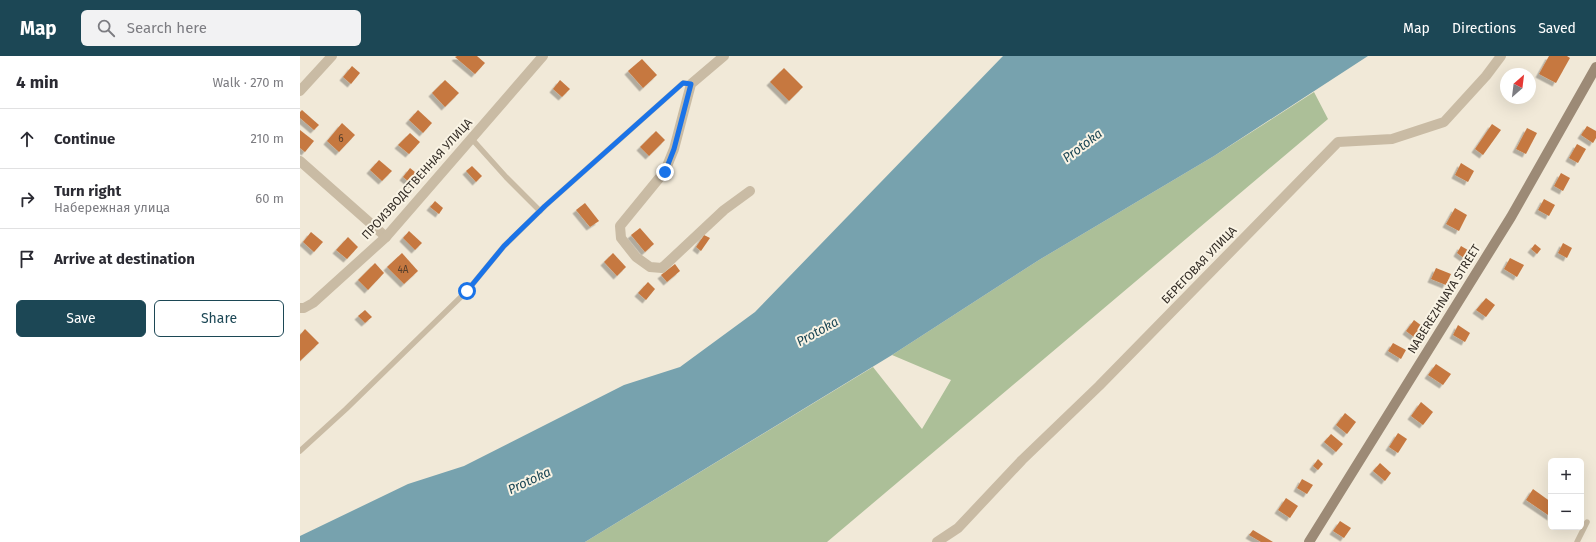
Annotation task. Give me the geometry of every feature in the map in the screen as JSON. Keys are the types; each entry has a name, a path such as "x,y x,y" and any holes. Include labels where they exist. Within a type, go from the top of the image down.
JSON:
{"street":[{"path":"300,91 332,56"},
{"name":"ПРОИЗВОДСТВЕННАЯ УЛИЦА","path":"300,308 313,304 386,237 543,56"},
{"path":"724,56 691,84 674,149 665,172 620,226 621,238 636,257 650,267 662,268 724,210 750,191"},
{"name":"БЕРЕГОВАЯ УЛИЦА","path":"937,542 958,528 1022,460 1099,386 1338,142 1392,139 1444,122 1502,56"},
{"name":"NABEREZHNAYA STREET","path":"1309,542 1511,217 1596,67"},
{"path":"300,161 386,237"}],"lane":[{"path":"300,451 467,291 504,246 540,211 683,83 691,84"},
{"path":"472,138 506,177 540,211"},
{"path":"1577,542 1587,522"}],"green space":[{"path":"1314,92 1328,119 827,542 585,542 873,367 922,429 951,380 892,355 1039,260 1214,156"}],"water":[{"name":"Protoka","path":"1003,56 1368,56 1214,156 1039,260 892,355 585,542 300,542 300,536 408,484 464,466 624,385 680,367 755,312"}],"building":[{"path":"477,56 485,63 475,74 455,57"},
{"path":"1549,56 1567,56 1570,58 1556,83 1539,74"},
{"path":"642,59 657,75 643,88 628,71"},
{"path":"352,66 360,73 351,84 343,77"},
{"path":"784,68 803,87 789,101 770,82"},
{"path":"445,80 459,93 445,107 432,93"},
{"path":"560,80 570,89 562,97 553,89"},
{"path":"302,110 319,125 314,130 300,118 300,112"},
{"path":"418,110 432,123 423,133 409,120"},
{"path":"342,123 355,135 339,152 327,141"},
{"path":"1492,124 1501,130 1483,155 1475,149"},
{"path":"1587,126 1596,131 1596,138 1593,143 1581,135"},
{"path":"1527,128 1537,133 1526,154 1516,149"},
{"path":"300,130 314,141 305,152 300,148"},
{"path":"656,131 665,140 649,156 640,147"},
{"path":"410,133 420,142 409,154 398,145"},
{"path":"1577,144 1586,149 1578,163 1569,158"},
{"path":"379,160 392,171 382,181 370,170"},
{"path":"1461,163 1474,171 1468,182 1455,175"},
{"path":"472,166 482,176 476,182 466,171"},
{"path":"410,168 421,177 414,186 403,177"},
{"path":"1561,173 1570,178 1563,191 1554,186"},
{"path":"1544,199 1555,205 1549,216 1538,210"},
{"path":"435,201 443,208 439,214 430,207"},
{"path":"585,203 599,221 590,227 576,210"},
{"path":"1455,208 1467,215 1459,231 1446,224"},
{"path":"640,228 654,244 645,252 631,235"},
{"path":"409,231 422,243 415,250 403,238"},
{"path":"311,232 323,242 314,252 303,242"},
{"path":"704,235 710,238 701,251 696,247"},
{"path":"348,237 358,247 347,259 336,250"},
{"path":"1563,243 1572,248 1567,258 1558,253"},
{"path":"1535,244 1541,249 1537,254 1531,249"},
{"path":"1461,246 1473,253 1468,261 1457,253"},
{"path":"402,253 418,271 404,284 387,267"},
{"path":"613,253 626,267 617,276 604,262"},
{"path":"1510,258 1524,265 1517,277 1504,269"},
{"path":"375,263 384,273 368,290 358,280"},
{"path":"675,264 680,271 667,282 661,275"},
{"path":"1436,268 1451,274 1446,285 1431,279"},
{"path":"648,282 655,289 646,300 638,293"},
{"path":"1486,298 1495,305 1486,317 1476,310"},
{"path":"365,310 372,317 365,323 358,316"},
{"path":"1414,320 1422,326 1414,337 1406,331"},
{"path":"1458,325 1470,333 1465,342 1453,335"},
{"path":"305,329 319,343 300,361 300,335"},
{"path":"1393,343 1406,350 1401,359 1388,351"},
{"path":"1436,364 1451,374 1443,385 1428,375"},
{"path":"1421,402 1433,412 1423,425 1411,416"},
{"path":"1345,413 1356,422 1347,434 1336,425"},
{"path":"1398,433 1407,439 1398,453 1389,447"},
{"path":"1331,434 1343,444 1336,452 1324,442"},
{"path":"1318,459 1323,464 1318,470 1313,466"},
{"path":"1380,463 1391,473 1385,481 1373,471"},
{"path":"1302,479 1313,485 1307,494 1297,488"},
{"path":"1533,489 1548,500 1548,515 1526,500"},
{"path":"1286,498 1298,506 1290,518 1278,510"},
{"path":"1340,521 1351,528 1344,538 1333,531"},
{"path":"1253,530 1273,542 1261,542 1249,535"}],"route":[{"path":"467,291 491,264 504,246 545,206 683,83 691,84 674,149 665,172"}]}
